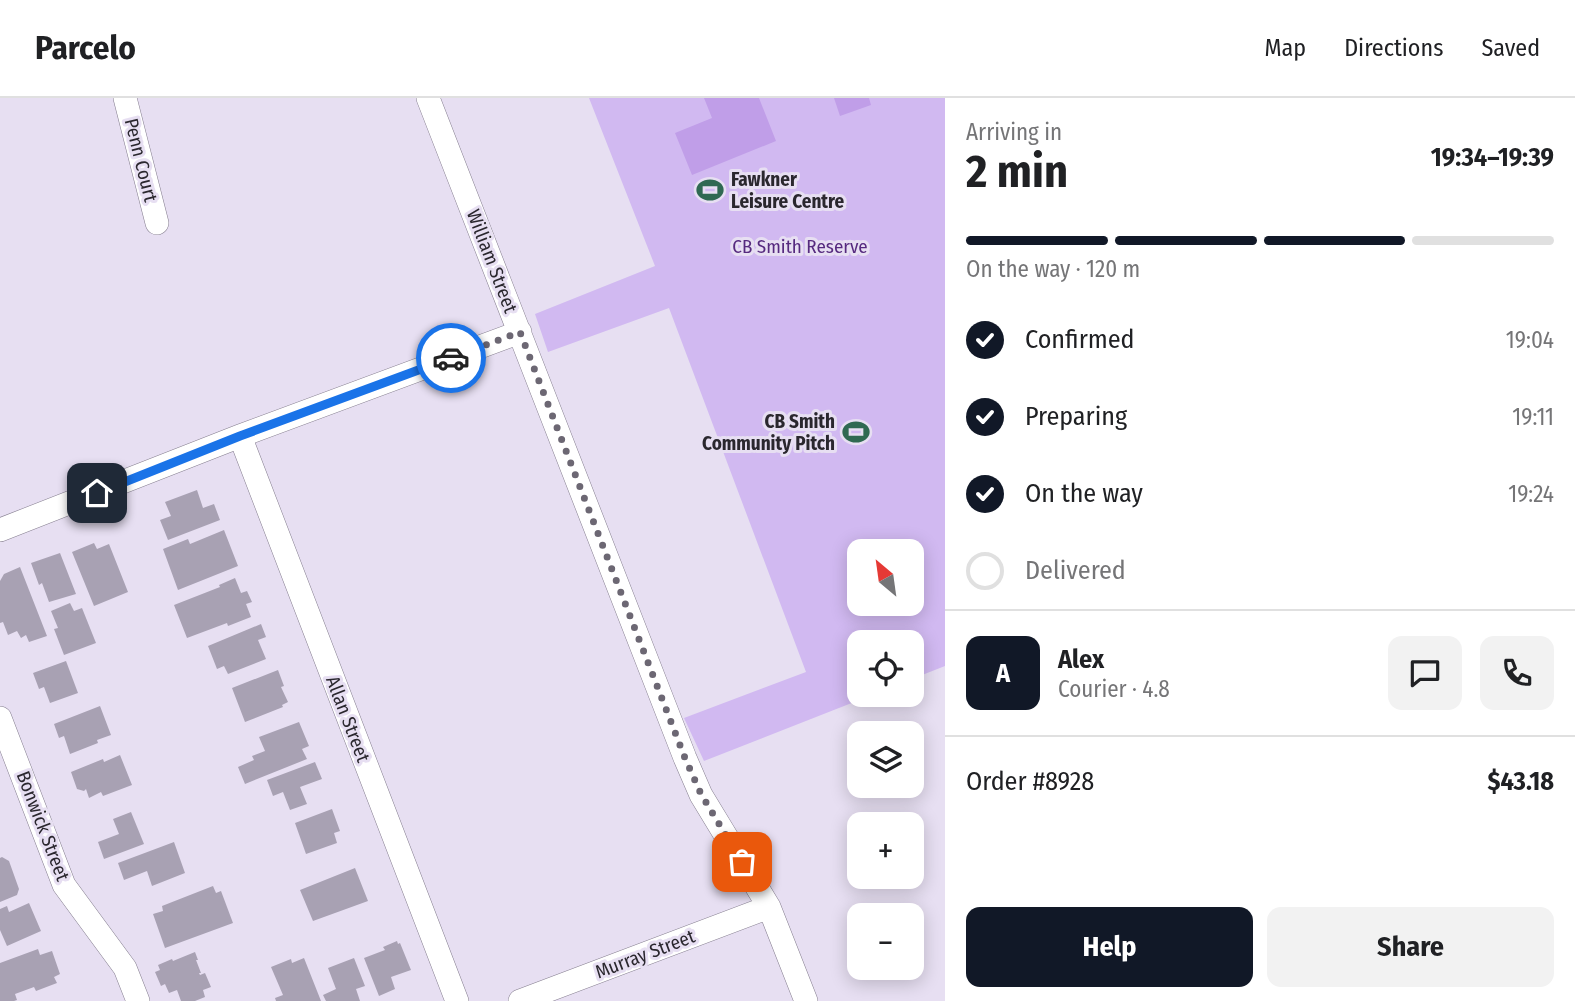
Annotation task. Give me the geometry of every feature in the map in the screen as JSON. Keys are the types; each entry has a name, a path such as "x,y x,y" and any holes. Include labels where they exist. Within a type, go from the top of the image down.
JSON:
{"street":[{"name":"Penn Court","path":"125,98 157,223"},
{"name":"William Street","path":"428,98 685,758 701,794 769,907 806,1001"},
{"path":"0,530 240,436 520,332"},
{"name":"Allan Street","path":"240,436 457,1001"},
{"name":"Bonwick Street","path":"0,718 64,885 125,968 138,1001"},
{"name":"Murray Street","path":"520,1001 769,907"}],"green space":[{"name":"CB Smith Reserve","path":"589,98 945,98 945,666 924,674 924,630 847,630 847,705 704,761 684,718 806,672 669,308 548,352 535,314 655,266"}],"shaded area":[{"path":"704,98 759,98 776,141 692,175 675,133 712,118"},
{"path":"834,98 869,98 871,105 840,116"}],"building":[{"path":"197,490 203,508 214,504 220,520 168,540 160,520 171,516 165,502"},
{"path":"224,530 238,566 178,590 163,549 188,539 190,544"},
{"path":"94,543 97,549 109,544 128,592 94,606 72,552"},
{"path":"60,553 76,594 49,602 31,563"},
{"path":"20,567 47,636 29,642 26,635 21,638 17,631 8,635 3,622 0,623 0,581 4,574"},
{"path":"235,578 241,593 247,591 252,602 246,604 251,617 187,638 174,605 220,587 219,585"},
{"path":"70,603 74,611 82,608 96,643 64,655 54,629 58,628 51,611"},
{"path":"261,624 266,637 258,640 266,659 228,674 224,666 217,669 208,646"},
{"path":"66,661 78,693 50,703 44,687 39,689 33,673"},
{"path":"278,670 284,686 281,687 288,702 282,705 283,707 245,722 232,688"},
{"path":"100,706 111,735 70,754 64,736 59,738 54,724"},
{"path":"299,722 309,746 302,749 307,759 245,784 238,767 254,760 252,756 265,751 259,737"},
{"path":"120,755 132,785 103,796 101,792 89,798 86,789 77,789 71,772"},
{"path":"315,762 322,779 300,787 307,804 290,810 283,792 273,796 267,780"},
{"path":"332,809 340,831 334,833 337,843 306,854 295,823"},
{"path":"131,812 144,844 104,859 98,842 119,834 113,819"},
{"path":"174,842 185,873 152,886 147,871 124,880 118,863"},
{"path":"0,858 9,861 19,889 17,895 0,902"},
{"path":"355,868 368,901 313,921 300,890"},
{"path":"213,886 216,893 221,891 233,923 165,948 153,914 163,911 162,906"},
{"path":"29,903 41,931 7,946 0,930 0,909 7,906 9,912"},
{"path":"397,941 411,970 391,977 395,989 379,996 364,958 385,950 383,947"},
{"path":"38,949 40,955 52,951 60,974 54,977 57,983 36,991 34,987 15,994 17,1000 14,1001 0,1001 0,963"},
{"path":"195,952 199,973 200,975 205,973 211,987 203,990 205,997 195,1001 181,1001 177,990 169,993 165,984 161,986 155,972 160,970 158,965"},
{"path":"304,958 321,1001 276,1001 275,998 283,995 271,967 291,959 292,963"},
{"path":"354,958 365,986 356,989 360,1001 326,1001 323,995 336,989 328,968"}],"way so far":[{"path":"451,358 520,332 685,758 701,794 742,862"}],"place":[{"name":"Fawkner Leisure Centre","path":"710,190"},
{"name":"CB Smith Community Pitch","path":"856,432"}],"route":[{"path":"97,493 240,436 451,358"}]}
